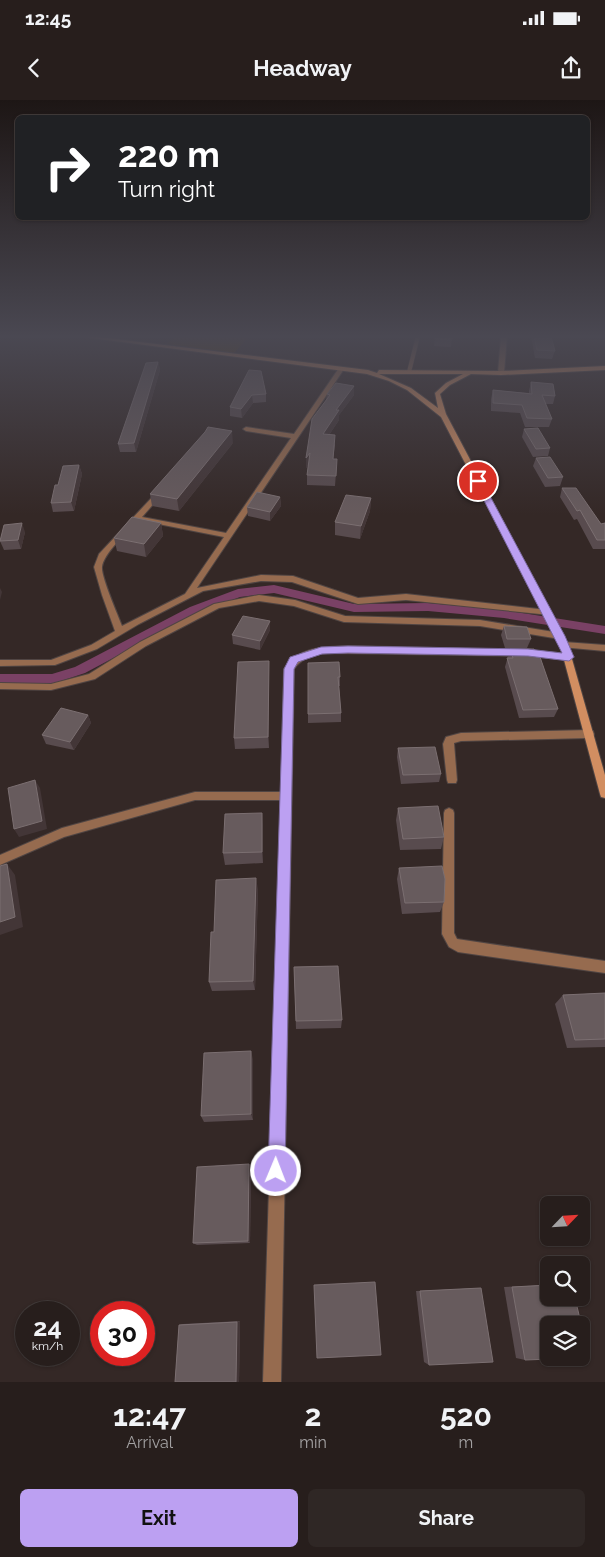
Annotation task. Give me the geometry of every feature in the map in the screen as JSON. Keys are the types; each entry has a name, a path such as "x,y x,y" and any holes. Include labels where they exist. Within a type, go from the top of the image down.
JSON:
{"main road":[{"path":"420,396 444,416"},
{"path":"438,396 444,416 569,657 605,794"}],"street":[{"path":"188,596 322,396"},
{"path":"246,428 294,436"},
{"path":"120,632 98,567 102,556 166,484"},
{"path":"137,518 228,535"},
{"path":"0,663 52,663 94,647 201,589 261,578 293,579 358,601 406,597 549,616"},
{"path":"0,686 51,687 92,677 143,644 217,606 259,598 295,603 344,619 480,623 560,637 605,648"},
{"path":"272,1382 289,669 294,659 302,655 321,651 348,649 528,653 569,657"},
{"path":"452,780 448,744 450,740 461,737 589,734"},
{"path":"0,860 62,833 195,796 286,796"},
{"path":"449,813 448,934 453,944 605,967"}],"building":[{"path":"135,396 148,396 134,443 118,444"},
{"path":"236,396 251,396 241,409 230,407"},
{"path":"329,396 347,396 336,410 339,410 323,434 335,435 333,459 337,459 336,476 307,475 310,453 306,458 312,419"},
{"path":"493,396 542,396 552,419 527,418 522,405 493,403"},
{"path":"208,427 232,431 177,499 150,494 205,432"},
{"path":"538,428 550,448 536,449 524,429"},
{"path":"550,457 563,477 548,478 536,458"},
{"path":"79,465 71,502 51,503 55,485 58,485 63,466"},
{"path":"562,488 576,488 601,524 605,523 605,540 597,540 580,510 577,511"},
{"path":"257,492 280,497 270,512 247,507"},
{"path":"346,495 371,498 361,526 335,522"},
{"path":"132,517 161,523 144,544 114,538"},
{"path":"22,523 18,540 0,541 4,525"},
{"path":"243,616 270,621 260,641 232,635"},
{"path":"504,626 527,627 531,639 507,639"},
{"path":"510,649 534,649 536,657 540,657 558,709 523,710 507,658 513,658"},
{"path":"269,661 268,737 234,738 238,662"},
{"path":"339,662 340,677 338,677 341,713 308,714 308,663"},
{"path":"61,708 88,715 70,742 42,735"},
{"path":"435,747 441,774 403,775 398,748"},
{"path":"35,780 42,821 14,829 8,788"},
{"path":"438,806 444,837 403,839 398,808"},
{"path":"262,813 262,852 223,853 225,814"},
{"path":"7,864 15,917 0,922 0,866"},
{"path":"442,866 445,879 444,902 405,903 399,868"},
{"path":"256,878 253,981 209,982 211,932 214,932 216,880"},
{"path":"338,966 342,1020 296,1021 294,967"},
{"path":"605,993 605,1039 575,1040 563,995"},
{"path":"251,1051 251,1114 201,1116 204,1053"},
{"path":"249,1164 248,1241 193,1243 197,1167"},
{"path":"375,1282 381,1355 317,1358 314,1285"},
{"path":"540,1285 540,1306 577,1306 579,1316 540,1316 540,1359 525,1360 512,1287"},
{"path":"481,1288 493,1362 429,1365 420,1291"},
{"path":"237,1322 236,1382 175,1382 179,1325"}],"waterway":[{"path":"0,679 52,679 80,670 194,610 238,593 274,589 354,608 428,607 504,614 605,630"}],"route":[{"path":"276,1171 289,669 294,659 302,655 321,651 348,649 528,653 569,657 560,636 478,481"}]}
